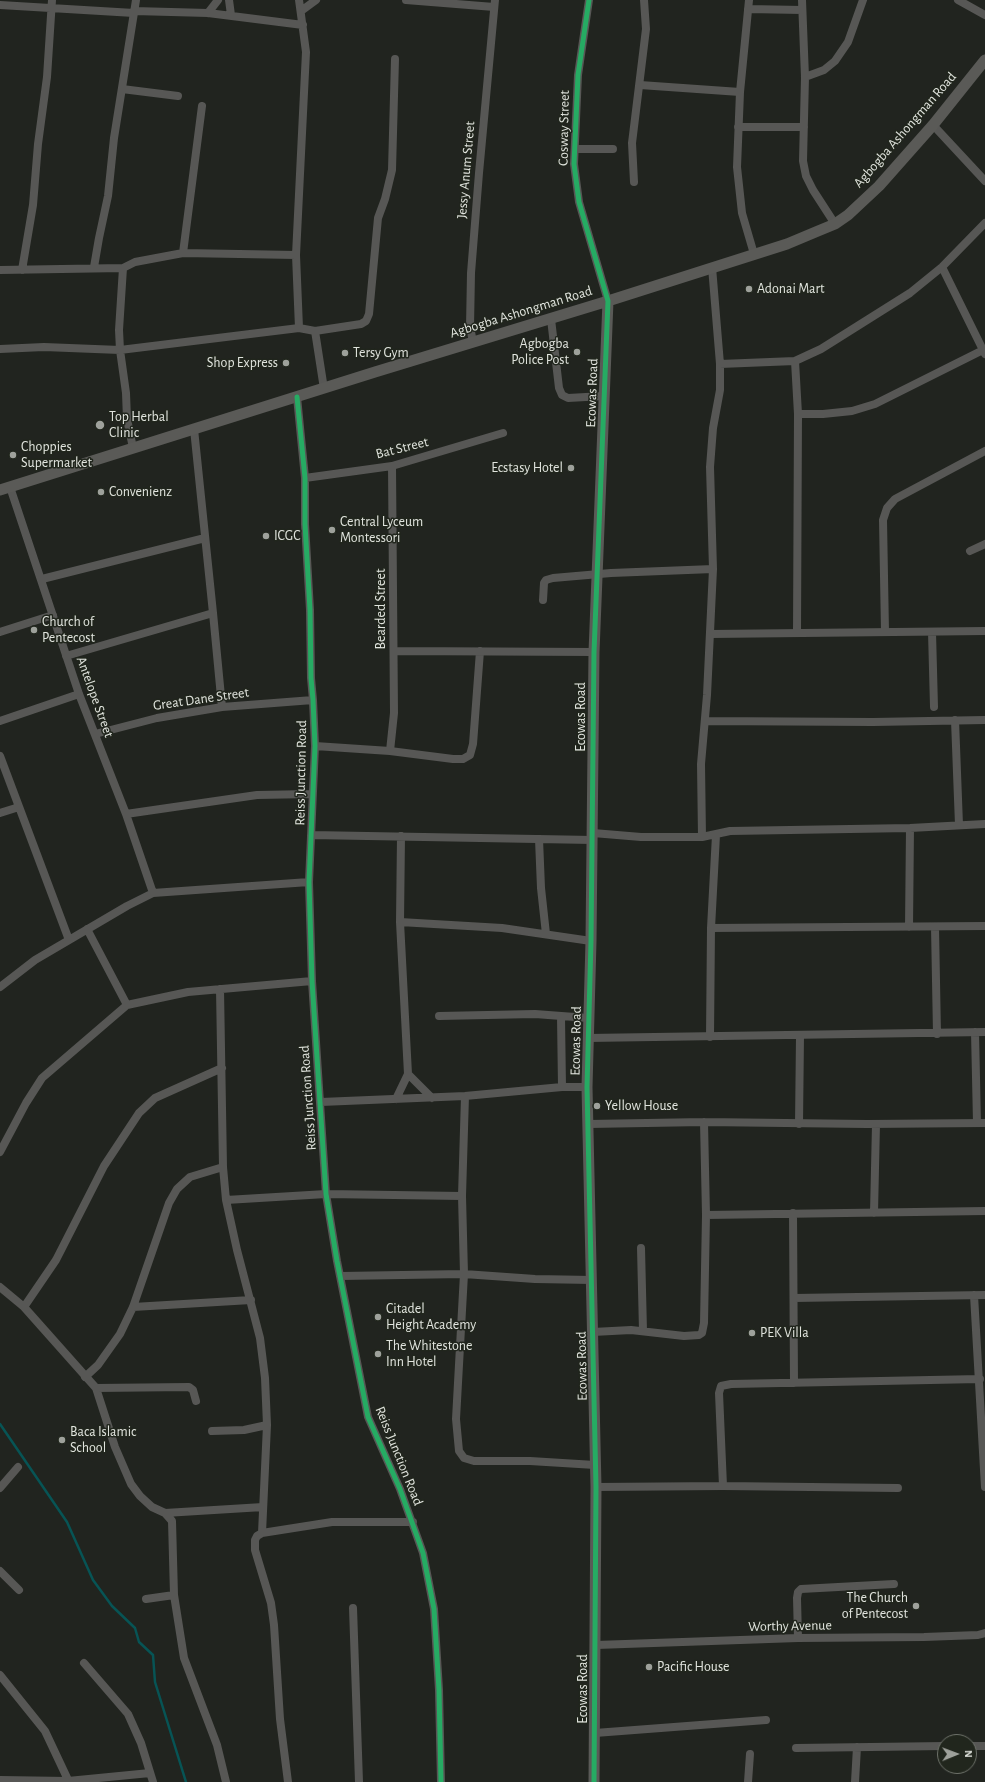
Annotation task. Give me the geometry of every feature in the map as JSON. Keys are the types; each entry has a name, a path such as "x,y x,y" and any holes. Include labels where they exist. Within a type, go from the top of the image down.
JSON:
{"street":[{"path":"94,267 108,196 122,88 136,0"},
{"path":"208,12 218,0"},
{"path":"229,0 231,15"},
{"path":"298,0 301,11 306,52 296,255 299,328"},
{"path":"301,11 316,0"},
{"path":"406,0 495,4"},
{"name":"Cosway Street","path":"589,0 578,75 574,164 579,202 608,301"},
{"path":"634,182 632,143 646,29 644,0"},
{"path":"749,0 740,92 736,167 742,213 754,254"},
{"path":"802,0 805,77 803,160 806,176 813,190 835,224"},
{"path":"805,77 824,70 835,61 848,42 863,0"},
{"path":"958,0 985,15"},
{"path":"22,270 33,206 38,144 47,77 51,4"},
{"path":"0,5 51,4 134,12 208,12 303,25"},
{"name":"Jessy Anum Street","path":"473,342 470,327 471,273 495,4"},
{"path":"748,9 802,10"},
{"path":"0,349 44,347 120,350 299,328 315,331 361,324 366,321 369,314 378,218 385,199 392,170 395,59"},
{"name":"Agbogba Ashongman Road","path":"5,488 551,319 803,238 835,224 848,215 879,186 933,125 985,60"},
{"path":"640,85 740,92"},
{"path":"122,88 178,96"},
{"path":"183,253 202,106"},
{"path":"933,125 985,181"},
{"path":"738,127 804,126"},
{"path":"575,149 613,149"},
{"path":"720,364 795,361 821,349 903,297 942,267 985,224"},
{"path":"0,270 94,267 123,268 140,261 183,253 296,255"},
{"path":"702,837 701,764 711,634 713,569 710,467 713,428 720,390 720,364 712,267"},
{"path":"798,414 823,414 852,411 875,404 984,352 942,267"},
{"path":"123,268 119,330 120,350 126,393 127,419 133,448"},
{"name":"Ecowas Road","path":"594,1782 596,1487 587,1087 591,941 594,652 608,301"},
{"path":"551,319 559,388 562,395 568,398 604,396"},
{"path":"315,331 324,389"},
{"path":"795,361 798,414 797,634"},
{"name":"Reiss Junction Road","path":"297,397 305,478 305,524 310,610 311,678 314,700 315,746 309,882 312,981 326,1194 368,1417 413,1522 423,1553 434,1609 440,1690 441,1782"},
{"path":"194,429 222,707"},
{"name":"Bat Street","path":"305,478 392,466 503,433"},
{"path":"885,632 883,520 887,508 896,499 985,451"},
{"name":"Bearded Street","path":"390,751 394,713 392,466"},
{"name":"Antelope Street","path":"5,488 42,579 79,694 126,814 154,893"},
{"path":"42,579 205,538"},
{"path":"970,551 985,544"},
{"path":"543,600 544,583 546,580 553,578 597,574 713,569"},
{"path":"66,656 213,613"},
{"path":"0,632 53,614"},
{"path":"711,634 985,631"},
{"path":"932,632 934,707"},
{"path":"394,651 594,652"},
{"path":"315,746 390,751 463,759 470,755 473,744 480,651"},
{"path":"0,721 79,694"},
{"name":"Great Dane Street","path":"95,734 157,718 222,707 314,700"},
{"path":"705,720 790,722 985,720"},
{"path":"955,720 958,825"},
{"path":"0,756 69,940"},
{"path":"126,814 257,795 312,794"},
{"path":"0,813 19,806"},
{"path":"311,835 539,839 592,837 702,837 730,832 910,828 985,824"},
{"path":"909,927 910,828"},
{"path":"710,1037 711,928 716,835"},
{"path":"396,1099 408,1074 400,922 401,836"},
{"path":"539,839 546,934"},
{"path":"0,987 35,960 127,906 154,893 309,882"},
{"path":"400,922 502,928 591,941"},
{"path":"711,928 985,926"},
{"path":"935,927 937,1034"},
{"path":"88,929 127,1005"},
{"path":"0,1152 26,1103 42,1078 127,1005 188,992 312,981"},
{"path":"220,989 223,1166 226,1200 237,1250 260,1338 266,1378 267,1425 262,1533"},
{"path":"439,1016 535,1014 588,1018"},
{"path":"561,1017 562,1087"},
{"path":"589,1124 704,1122 799,1124 981,1123 975,1032"},
{"path":"588,1038 937,1034 985,1032"},
{"path":"799,1124 800,1036"},
{"path":"24,1307 56,1260 104,1166 139,1113 155,1098 222,1068"},
{"path":"408,1074 432,1098"},
{"path":"321,1102 432,1098 562,1087 587,1087"},
{"path":"465,1096 462,1196 464,1274 456,1419 459,1451 464,1458 474,1461 538,1461 595,1465"},
{"path":"593,1332 643,1331 684,1336 699,1335 702,1333 704,1323 706,1215 704,1122"},
{"path":"874,1213 876,1124"},
{"path":"85,1377 108,1353 120,1334 133,1307 169,1203 177,1189 190,1176 223,1166"},
{"path":"226,1200 326,1194 462,1196"},
{"path":"706,1215 985,1211"},
{"path":"793,1213 794,1383"},
{"path":"641,1248 643,1331"},
{"path":"341,1276 464,1274 535,1279 592,1280"},
{"path":"0,1287 24,1307 96,1388 115,1447 131,1484 140,1496 152,1507 165,1513 172,1521 174,1595 184,1658 217,1745 226,1782"},
{"path":"974,1295 985,1487"},
{"path":"794,1298 985,1295"},
{"path":"133,1307 251,1300"},
{"path":"723,1486 719,1393 721,1386 731,1384 980,1379"},
{"path":"96,1388 189,1387 193,1390 196,1401"},
{"path":"212,1431 244,1430 267,1425"},
{"path":"0,1488 18,1467"},
{"path":"596,1487 723,1486 898,1488"},
{"path":"165,1513 264,1507"},
{"path":"288,1782 280,1719 274,1625 270,1603 255,1550 255,1540 257,1536 262,1533 332,1522 413,1522"},
{"path":"0,1571 19,1590"},
{"path":"798,1638 797,1598 801,1589 894,1584"},
{"path":"146,1599 174,1595"},
{"path":"353,1608 359,1782"},
{"name":"Worthy Avenue","path":"596,1645 798,1638 938,1637 978,1635 985,1633"},
{"path":"84,1663 128,1714 141,1743 152,1782"},
{"path":"0,1675 45,1731 69,1782"},
{"path":"595,1733 766,1720"},
{"path":"796,1748 937,1746"},
{"path":"855,1782 857,1748"},
{"path":"748,1782 750,1754"},
{"path":"0,1780 69,1782 150,1773"}],"waterway":[{"path":"0,1424 67,1522 93,1580 112,1606 135,1628 139,1642 153,1655 155,1682 186,1782"}],"cycle path":[{"path":"589,0 578,75 574,164 579,202 608,301 594,652 591,941 587,1087 596,1487 594,1782"},
{"path":"297,397 305,478 305,524 315,746 309,882 312,981 326,1194 337,1261 368,1417 400,1489 423,1553 434,1609 439,1690 441,1782"}],"place":[{"name":"Adonai Mart","path":"749,289"},
{"name":"Agbogba Police Post","path":"577,352"},
{"name":"Tersy Gym","path":"345,353"},
{"name":"Shop Express","path":"286,363"},
{"name":"Top Herbal Clinic","path":"100,425"},
{"name":"Choppies Supermarket","path":"13,455"},
{"name":"Ecstasy Hotel","path":"571,468"},
{"name":"Convenienz","path":"101,492"},
{"name":"Central Lyceum Montessori","path":"332,530"},
{"name":"ICGC","path":"266,536"},
{"name":"Church of Pentecost","path":"34,630"},
{"name":"Yellow House","path":"597,1106"},
{"name":"Citadel Height Academy","path":"378,1317"},
{"name":"PEK Villa","path":"752,1333"},
{"name":"The Whitestone Inn Hotel","path":"378,1354"},
{"name":"Baca Islamic School","path":"62,1440"},
{"name":"The Church of Pentecost","path":"916,1606"},
{"name":"Pacific House","path":"649,1667"}]}
